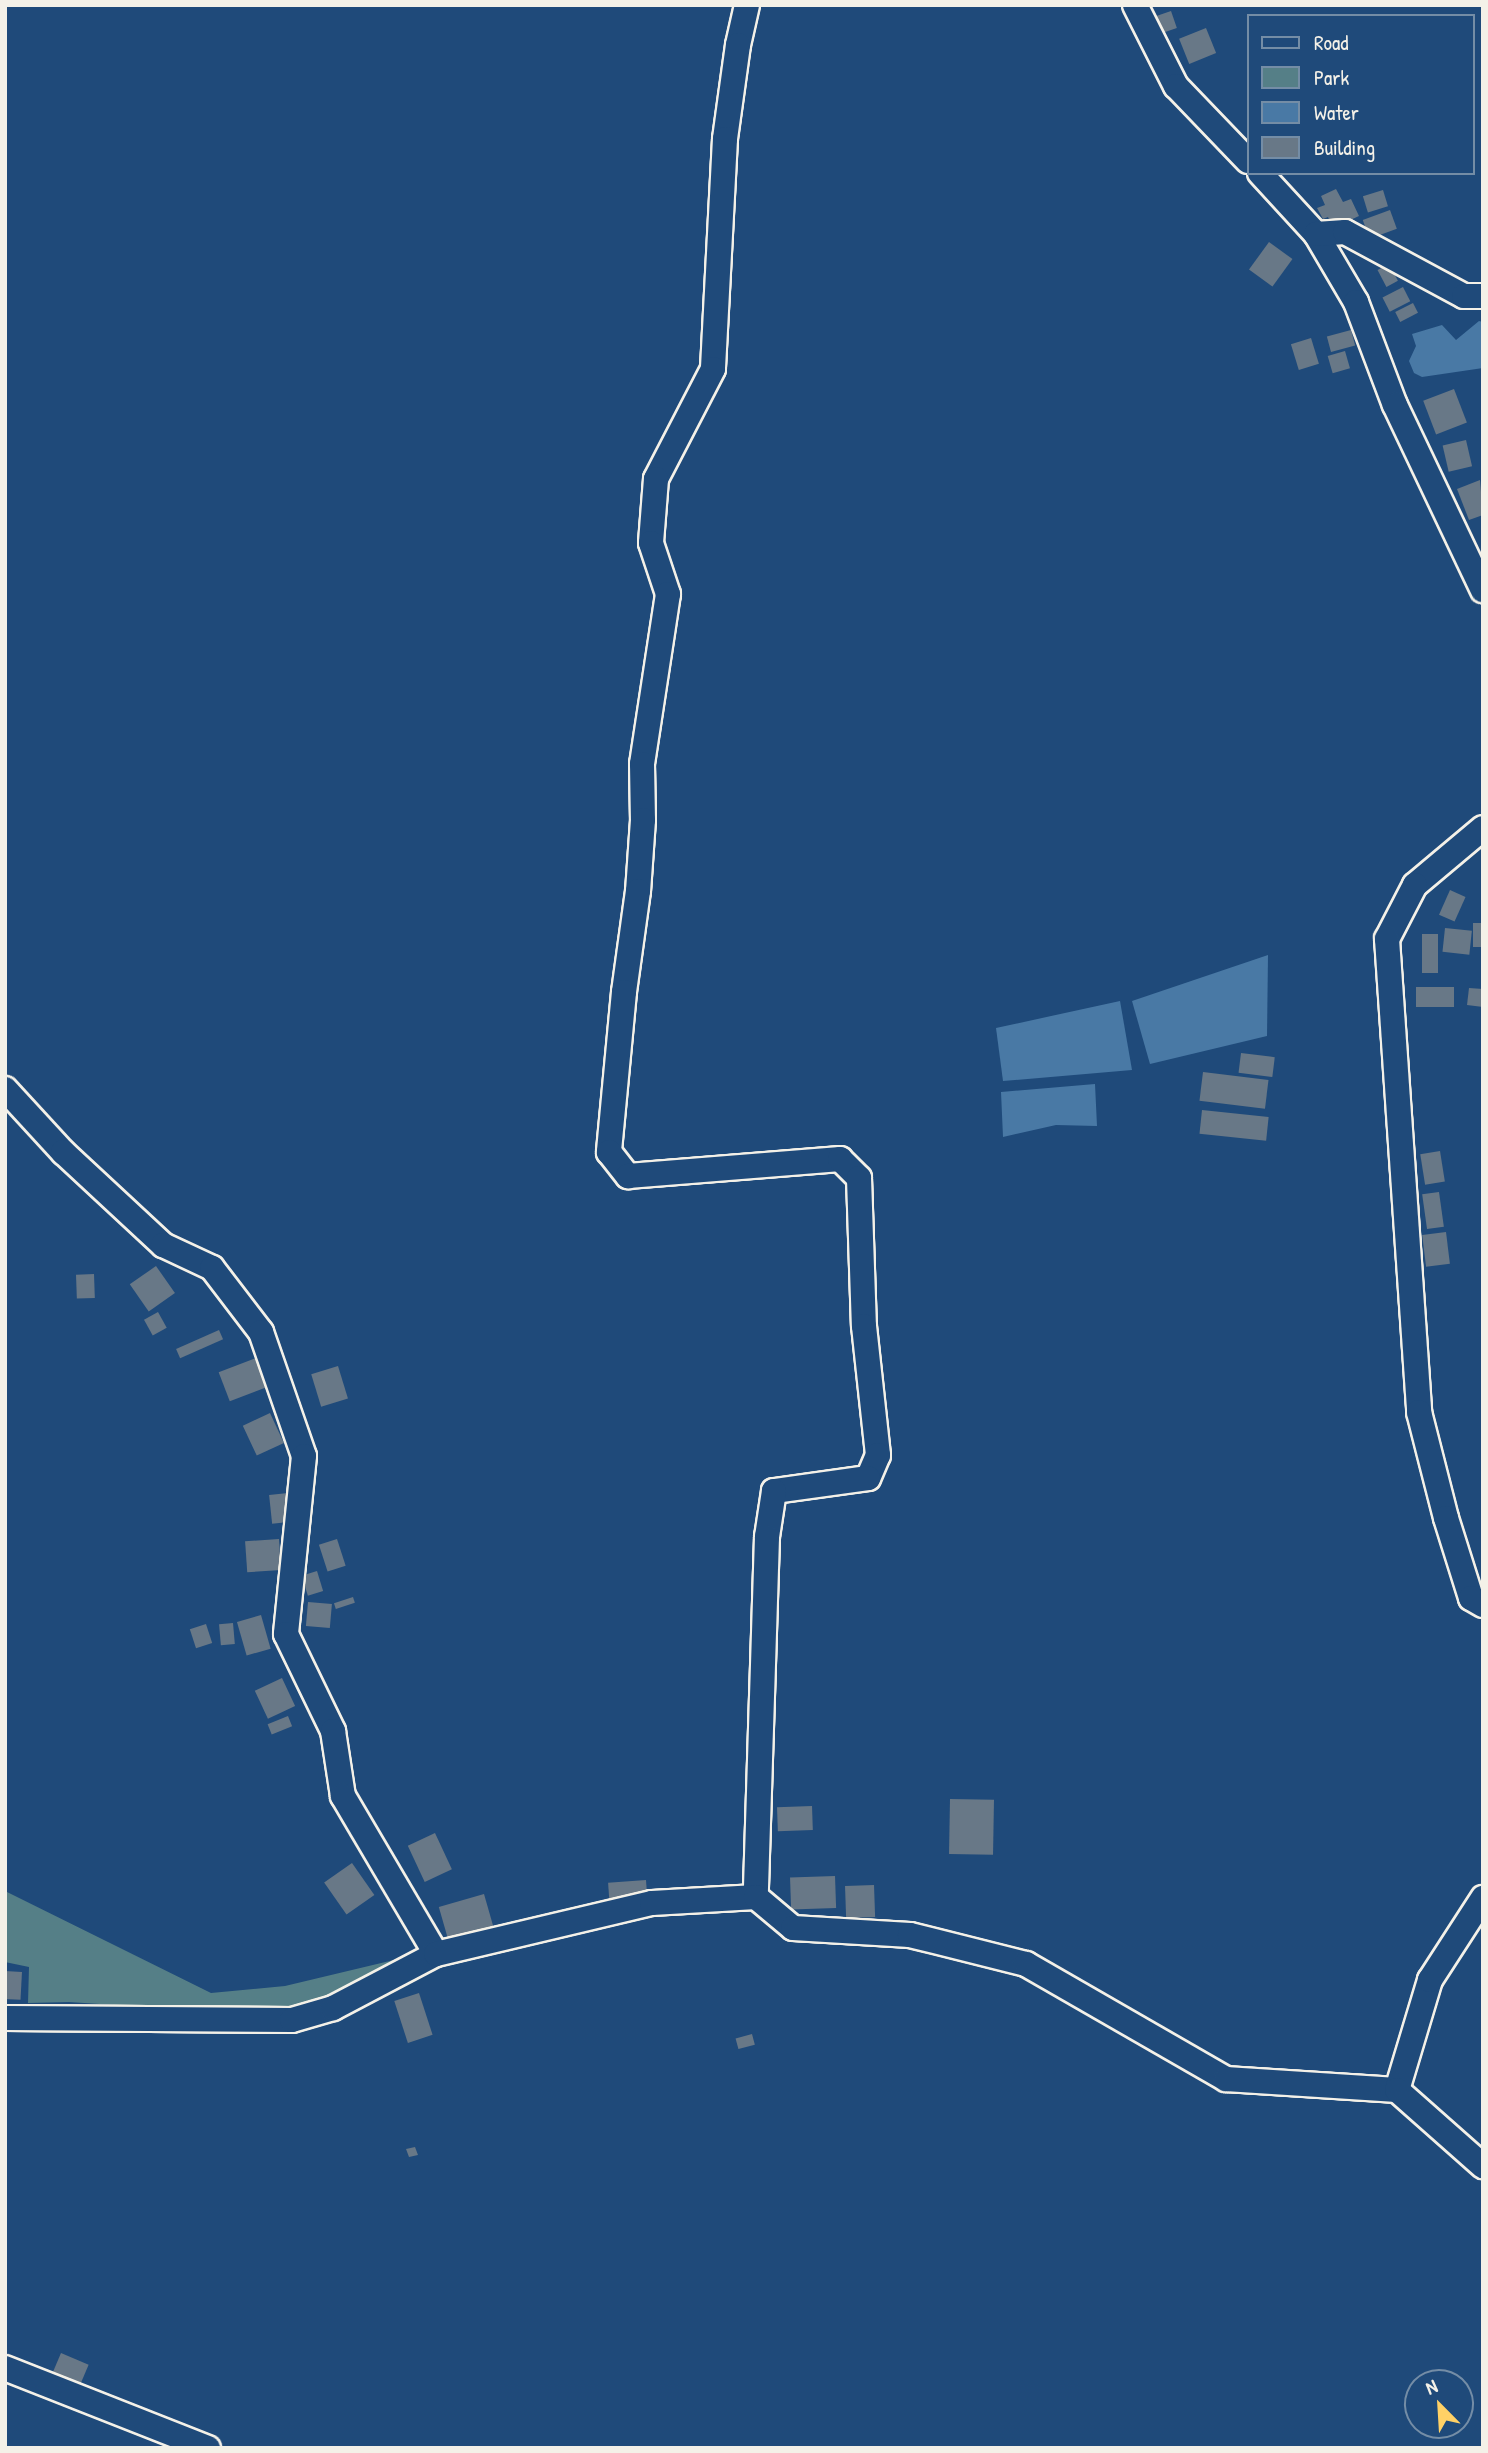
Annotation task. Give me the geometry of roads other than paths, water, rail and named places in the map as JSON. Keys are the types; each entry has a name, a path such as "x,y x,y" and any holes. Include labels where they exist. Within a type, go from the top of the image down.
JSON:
{"street":[{"path":"747,5 738,45 725,139 713,369 656,479 651,543 667,594 642,764 643,820 639,879 609,1152 628,1176 840,1159 859,1178 864,1326 878,1455 868,1478 774,1492 766,1537 756,1897"},
{"path":"1135,5 1176,86 1246,159"},
{"path":"1262,175 1316,234 1356,302 1395,405 1483,590"},
{"path":"1316,234 1345,232 1464,296 1483,296"},
{"path":"1483,828 1415,885 1387,939 1419,1412 1471,1598 1483,1605"},
{"path":"5,1089 63,1152 163,1245 212,1268 261,1332 304,1457 286,1634 333,1731 344,1796 436,1954"},
{"path":"5,2018 292,2020 333,2008 436,1954 652,1903 756,1897 793,1928 910,1935 1026,1964 1226,2079 1397,2090 1483,2166"},
{"path":"1397,2090 1430,1980 1483,1898"},
{"path":"5,2368 208,2448"}],"water":[{"path":"1479,321 1483,322 1483,368 1422,377 1414,373 1409,361 1416,346 1412,334 1442,325 1456,340"},
{"path":"1268,955 1267,1036 1150,1064 1132,1001"},
{"path":"1120,1001 1132,1070 1003,1081 996,1028"},
{"path":"1095,1084 1097,1126 1056,1125 1003,1137 1001,1092"}]}
